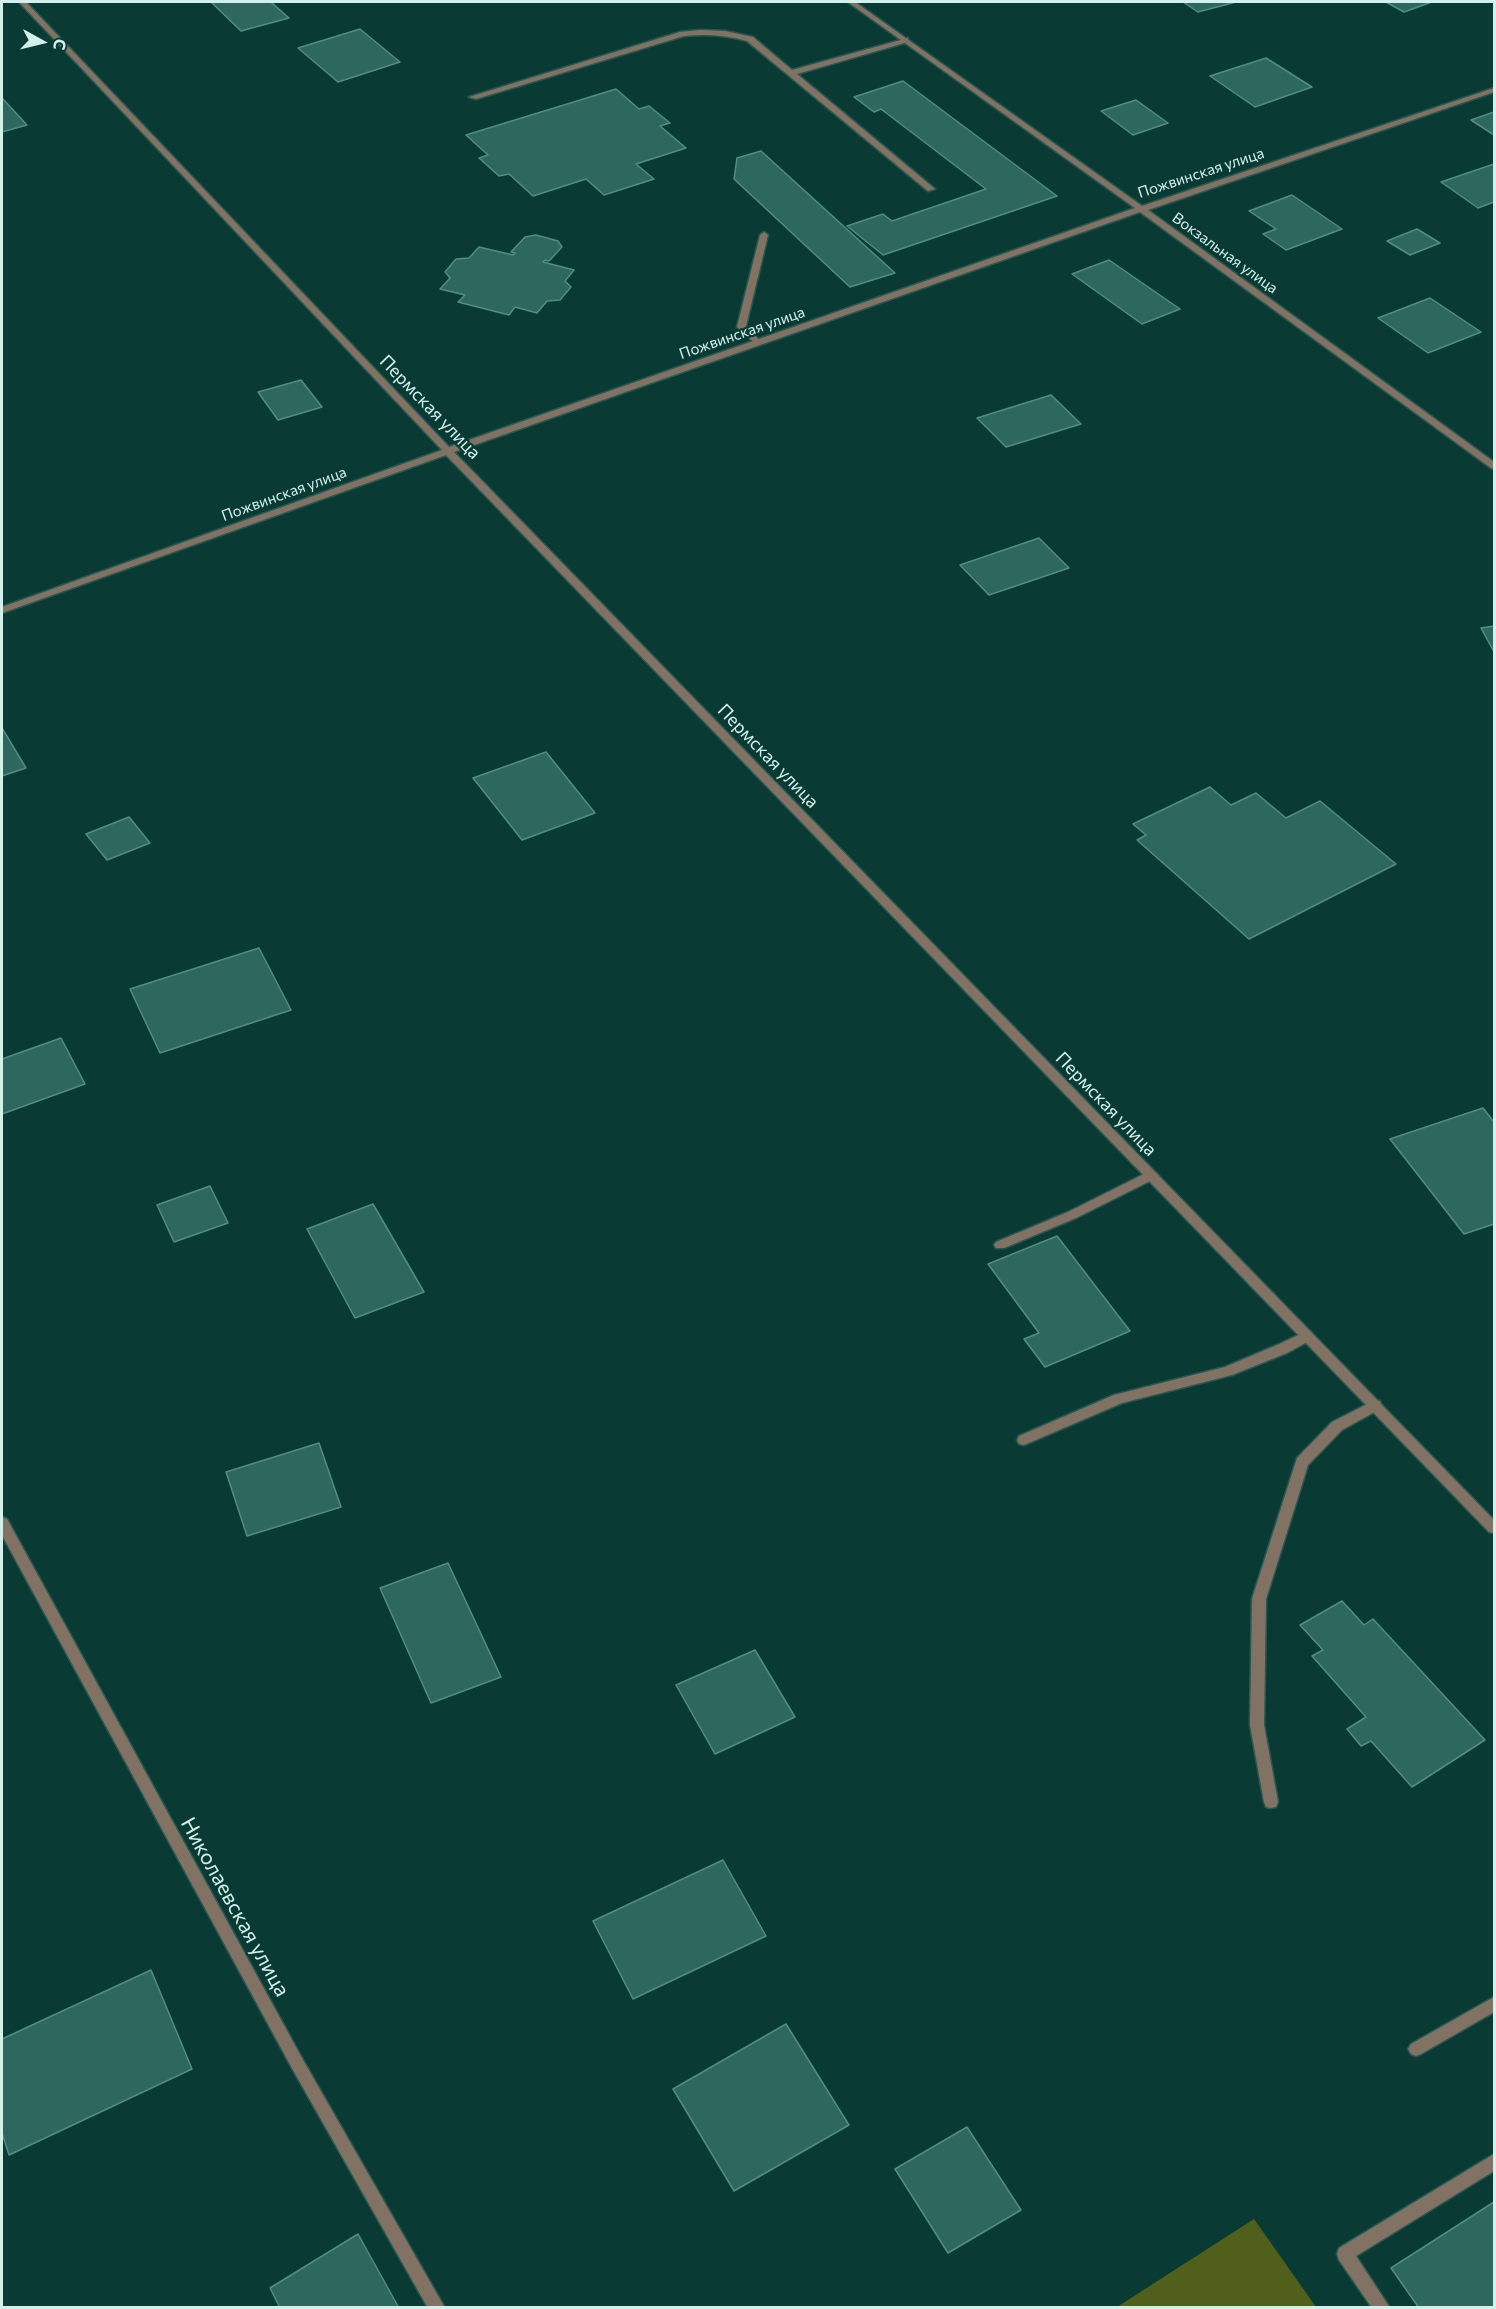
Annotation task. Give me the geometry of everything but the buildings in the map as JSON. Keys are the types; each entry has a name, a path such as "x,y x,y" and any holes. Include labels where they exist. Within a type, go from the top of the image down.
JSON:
{"street":[{"name":"Пермская улица","path":"22,2 447,450 1494,1528"},
{"name":"Вокзальная улица","path":"851,2 1140,208 1494,466"},
{"path":"472,97 683,34 707,31 732,33 750,39 931,189"},
{"path":"791,73 905,39"},
{"name":"Пожвинская улица","path":"2,610 447,450 1140,208 1494,90"},
{"path":"757,342 741,327 764,236"},
{"path":"1000,1245 1072,1215 1152,1175"},
{"path":"1024,1440 1119,1399 1227,1371 1282,1349 1307,1336"},
{"path":"1271,1802 1257,1725 1259,1599 1302,1462 1337,1426 1375,1405"},
{"name":"Николаевская улица","path":"2,1523 298,2065 437,2307"},
{"path":"1416,2049 1494,2004"},
{"path":"1382,2307 1345,2254 1494,2162"}],"green space":[{"path":"1254,2219 1316,2307 1117,2307"}]}
